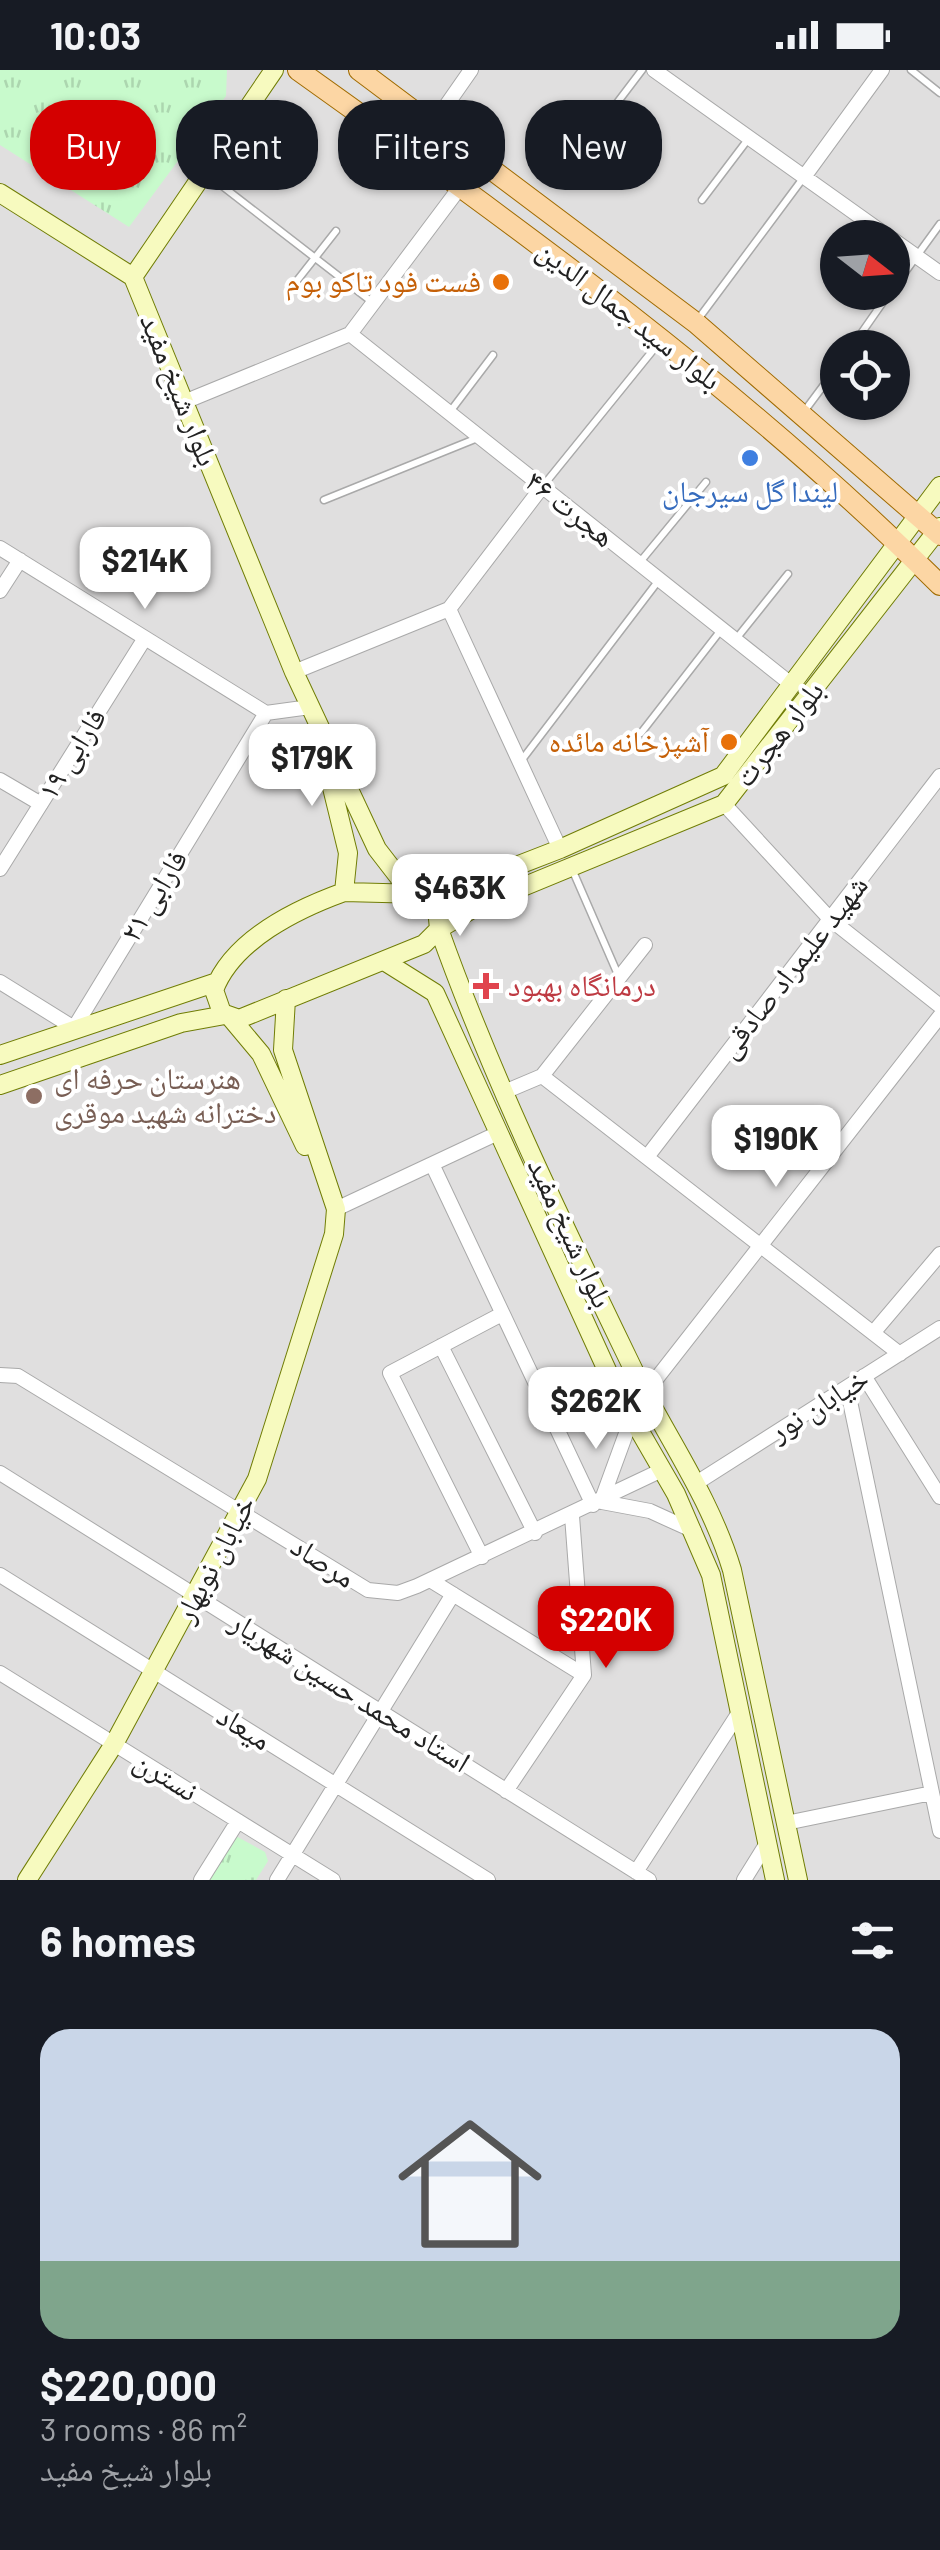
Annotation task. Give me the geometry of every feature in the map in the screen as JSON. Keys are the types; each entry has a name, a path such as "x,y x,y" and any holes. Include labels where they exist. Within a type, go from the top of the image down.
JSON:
{"main road":[{"name":"بلوار سید جمال الدین","path":"298,70 340,100"},
{"name":"بلوار سید جمال الدین","path":"360,70 403,100"},
{"name":"بلوار سید جمال الدین","path":"505,176 696,323 939,531"},
{"name":"بلوار سید جمال الدین","path":"465,190 739,402 940,585"}],"street":[{"path":"253,100 274,70"},
{"path":"449,100 470,70"},
{"path":"654,70 865,220"},
{"path":"804,177 882,70"},
{"path":"0,193 133,277 192,190"},
{"path":"184,402 350,334 457,190"},
{"path":"910,252 940,273"},
{"name":"بلوار شیخ مفید","path":"133,277 314,716"},
{"name":"هجرت ۴۶","path":"350,334 791,684"},
{"path":"907,553 919,514 940,486"},
{"path":"294,672 450,609 542,487"},
{"path":"907,553 939,531"},
{"path":"0,548 266,713 314,716"},
{"name":"بلوار هجرت","path":"431,899 560,849 723,776 791,684 907,553"},
{"name":"بلوار هجرت","path":"228,1016 239,1018 424,944 439,929 479,905 724,804 907,553"},
{"path":"0,590 20,560"},
{"path":"450,609 560,849"},
{"name":"فارابی ۱۹","path":"0,869 145,638"},
{"name":"فارابی ۲۱","path":"74,1028 266,713"},
{"path":"314,716 377,849 411,892"},
{"path":"314,716 348,853 344,892"},
{"name":"شهید علیمراد صادقی","path":"647,1157 940,776"},
{"path":"0,780 41,804"},
{"path":"724,804 830,919 940,1006"},
{"path":"348,853 377,849"},
{"path":"0,1055 217,982 275,924 344,892 411,892 431,899"},
{"name":"بلوار شیخ مفید","path":"431,899 438,908 439,929 458,984 504,1092 646,1392 718,1521 732,1570 798,1880"},
{"path":"504,1092 542,1076 645,945"},
{"path":"384,960 435,993 445,984 458,984"},
{"path":"0,982 74,1028"},
{"path":"217,982 214,998 260,1054 336,1209"},
{"name":"بلوار شیخ مفید","path":"435,993 496,1134 632,1417 694,1531 711,1575 775,1880"},
{"path":"286,1000 283,1050 336,1209"},
{"path":"0,1085 181,1023 228,1016"},
{"path":"646,1392 940,1016"},
{"path":"260,1054 283,1050"},
{"path":"542,1076 900,1354"},
{"path":"336,1209 496,1134"},
{"path":"432,1164 597,1504"},
{"name":"خیابان نوبهار","path":"27,1880 114,1744 257,1479 334,1234 336,1209"},
{"path":"873,1333 940,1254"},
{"path":"482,1557 390,1373 502,1314"},
{"name":"خیابان نور","path":"698,1482 940,1328"},
{"path":"441,1346 534,1533"},
{"name":"مرصاد","path":"0,1375 18,1376 368,1590 398,1593 430,1580 572,1516 662,1470"},
{"path":"864,1376 935,1476 940,1497"},
{"path":"846,1388 940,1831"},
{"path":"597,1504 632,1417"},
{"name":"استاد محمد حسین شهریار","path":"0,1473 642,1876"},
{"path":"597,1504 650,1511 694,1531"},
{"path":"506,1791 584,1675 572,1516"},
{"name":"میعاد","path":"0,1574 488,1880"},
{"path":"430,1580 584,1675"},
{"path":"277,1880 453,1594"},
{"name":"نسترن","path":"0,1673 333,1880"},
{"path":"642,1876 740,1711"},
{"path":"786,1822 932,1793"},
{"path":"201,1880 238,1821"},
{"path":"744,1880 767,1843"}],"lane":[{"path":"619,100 642,70"},
{"path":"910,70 940,93"},
{"path":"702,200 749,138"},
{"path":"696,323 804,177"},
{"path":"227,190 373,303"},
{"path":"910,264 940,224"},
{"path":"292,287 336,232"},
{"path":"542,487 662,339"},
{"path":"449,413 493,355"},
{"path":"803,413 820,390"},
{"path":"324,500 480,437"},
{"path":"639,564 706,482"},
{"path":"736,640 788,574"},
{"path":"520,762 659,579"},
{"path":"641,733 721,628"},
{"path":"571,866 620,978"}],"shaded area":[{"path":"0,70 940,70 940,1880 0,1880"}],"green space":[{"path":"0,70 227,70 223,100 176,100 176,164 129,227 71,190 156,190 156,100 30,100 30,164 0,145"},
{"path":"234,1835 265,1852 268,1861 256,1880 206,1880"}],"place":[{"name":"فست فود تاکو بوم","path":"501,282"},
{"name":"لیندا گل سیرجان","path":"750,458"},
{"name":"آشپزخانه مائده","path":"729,742"},
{"name":"درمانگاه بهبود","path":"486,986"},
{"name":"هنرستان حرفه ای دخترانه شهید موقری","path":"34,1096"}]}
